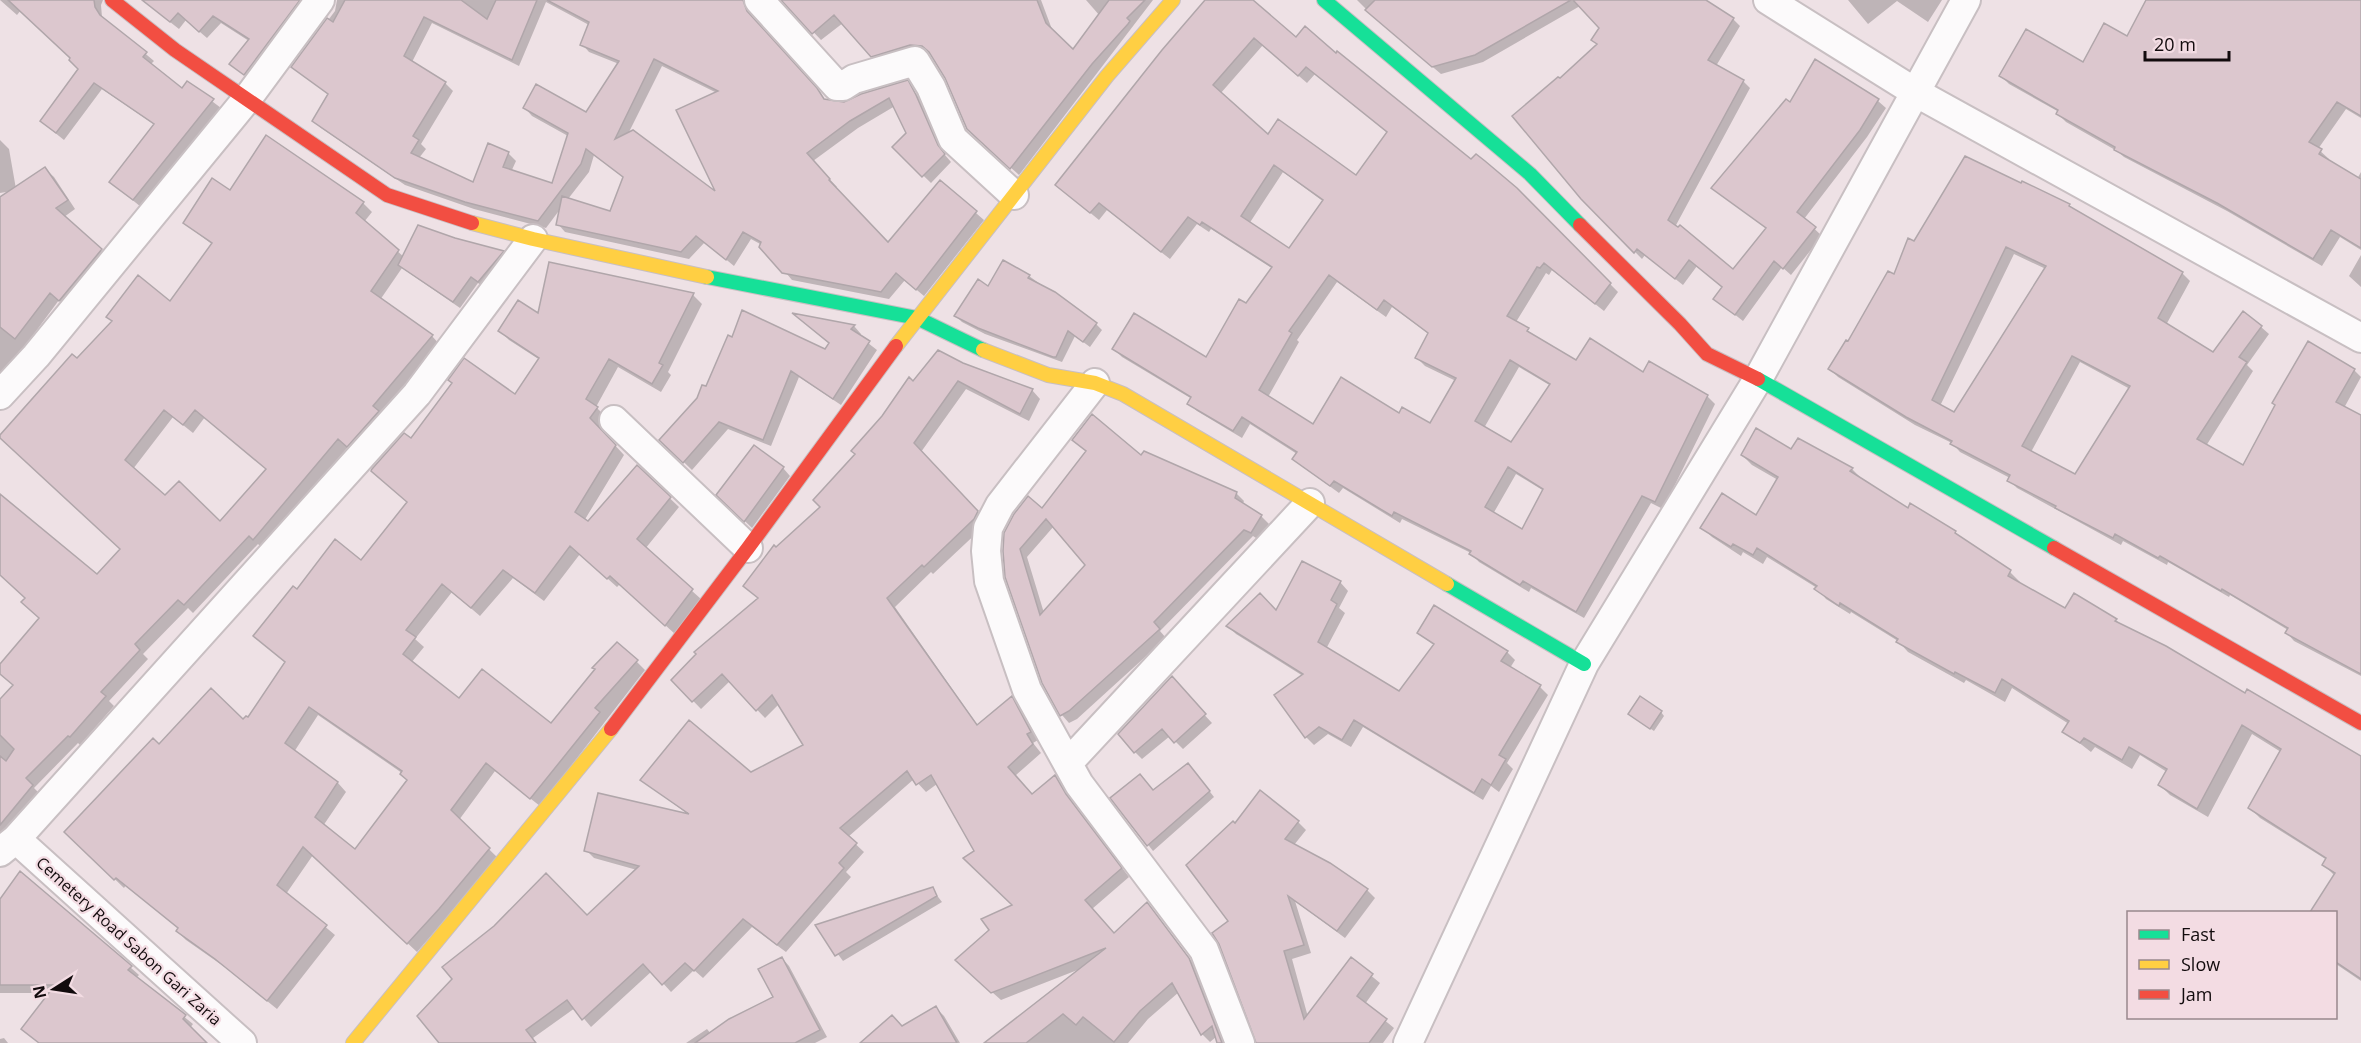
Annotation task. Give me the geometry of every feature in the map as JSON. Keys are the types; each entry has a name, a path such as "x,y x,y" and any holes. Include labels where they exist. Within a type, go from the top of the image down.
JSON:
{"street":[{"path":"112,0 175,50 387,195 460,220 533,238 720,280 917,318 970,345 1048,375 1095,382 1123,394 1584,664"},
{"path":"0,395 36,356 247,99 320,0"},
{"path":"759,0 830,81 837,86 843,86 854,79 915,61 932,87 953,139 1014,195"},
{"path":"353,1043 592,753 748,548 917,318 1107,76 1173,0"},
{"path":"1324,0 1530,174 1707,354 1758,379 2361,723"},
{"path":"1768,0 1916,92 2361,338"},
{"path":"1408,1043 1584,664 1758,379 1966,0"},
{"path":"8,846 417,394 533,238"},
{"path":"1095,382 1000,505 988,528 986,551 989,581 1026,690 1079,784 1204,950 1240,1043"},
{"path":"614,420 748,548"},
{"path":"1068,763 1310,503"},
{"name":"Cemetery Road Sabon Gari Zaria","path":"8,846 242,1043"}],"building":[{"path":"8,0 94,0 100,15 147,52 143,57 182,88 187,81 214,99 133,200 109,182 154,124 94,83 56,133 40,121 78,69 69,60 70,58"},
{"path":"142,0 300,0 244,75 229,64 249,39 213,16 199,32 178,13 170,22"},
{"path":"345,0 461,0 487,19 496,0 537,0 512,60 424,17 404,56 446,82 413,136 419,140 411,153 473,182 488,143 509,152 503,167 552,183 568,133 523,108 536,84 586,112 619,61 580,45 589,22 547,0 743,0 747,11 817,88 824,99 844,102 861,94 908,80 938,145 945,154 922,177 892,147 906,133 889,98 850,121 807,153 829,180 888,242 940,180 977,211 916,290 896,273 881,292 782,273 759,247 761,242 743,232 726,260 696,236 681,252 556,225 562,196 610,211 623,177 586,149 581,164 538,221 465,202 395,178 312,121 328,94 291,67 327,18 333,22","holes":["654,59 718,91 676,110 715,191 633,130 615,139"]},
{"path":"781,0 1037,0 1046,23 1073,49 1109,0 1145,0 1127,18 1130,21 1128,24 1092,64 1010,169 967,129 945,78 929,52 922,46 910,45 871,57 834,15 812,34"},
{"path":"1205,0 1253,0 1296,37 1305,26 1471,159 1476,154 1485,161 1517,188 1611,283 1595,304 1544,263 1540,268 1537,267 1507,316 1529,328 1527,331 1576,360 1590,338 1643,372 1649,361 1708,395 1655,502 1642,496 1576,612 1523,581 1520,585 1469,554 1471,551 1394,512 1392,516 1334,481 1330,486 1292,459 1297,452 1242,417 1233,431 1187,404 1191,397 1112,349 1134,313 1206,357 1239,299 1246,303 1272,267 1202,222 1200,225 1188,217 1161,252 1099,203 1090,213 1055,185 1162,50","holes":["1254,38 1298,76 1306,67 1387,132 1356,175 1278,119 1268,134 1213,85","1274,165 1323,200 1289,248 1241,216","1329,275 1377,310 1384,300 1428,333 1415,358 1456,378 1430,423 1402,407 1399,413 1341,377 1313,424 1259,390 1292,333 1289,331","1510,360 1550,384 1511,442 1475,421","1508,467 1543,489 1522,529 1485,507"]},
{"path":"1375,0 1571,0 1475,55 1432,67 1365,10"},
{"path":"1573,0 1706,0 1734,18 1708,60 1744,80 1668,220 1678,227 1680,225 1733,269 1766,228 1711,188 1786,99 1790,102 1815,59 1879,99 1860,130 1797,212 1816,227 1783,269 1774,261 1735,315 1713,299 1722,287 1689,260 1675,279 1637,249 1634,253 1581,199 1512,116 1558,77 1560,78 1597,44 1591,40 1599,28"},
{"path":"2146,0 2361,0 2361,116 2337,102 2309,142 2322,149 2319,154 2361,179 2361,248 2331,230 2313,259 2217,203 2114,150 2115,147 2056,114 2058,110 1999,76 2026,29 2083,62 2104,23 2127,36"},
{"path":"266,135 364,202 356,213 399,250 371,291 433,335 373,406 379,411 347,447 338,439 253,540 249,536 184,605 178,600 135,644 140,650 101,692 106,696 70,737 68,736 26,778 33,785 0,825 0,756 6,761 14,749 0,735 0,699 13,685 0,674 0,664 39,618 21,602 25,598 0,575 0,494 97,574 120,549 0,438 0,435 72,354 77,358 112,321 106,317 138,275 170,301 212,243 183,223 212,178 230,190","holes":["164,410 183,425 195,410 266,469 220,521 179,481 165,495 125,460"]},
{"path":"1965,156 2070,204 2069,206 2183,272 2158,318 2213,352 2243,311 2262,326 2239,357 2247,362 2197,439 2243,465 2275,405 2272,403 2308,341 2355,369 2336,402 2361,415 2361,674 2285,633 2288,628 2222,589 2221,591 2160,556 2158,558 2115,534 2113,538 2007,481 2010,475 1950,444 1952,441 1906,417 1828,369 1846,340 1848,341 1888,271 1894,274 1908,238 1914,241","holes":["2006,247 2046,266 1954,412 1932,400","2072,356 2130,386 2075,474 2022,446"]},
{"path":"45,167 68,200 56,208 102,249 59,301 50,293 15,339 0,327 0,197"},
{"path":"418,225 504,251 478,282 471,277 453,302 398,265"},
{"path":"1003,260 1030,275 1028,278 1055,292 1097,323 1083,342 1068,331 1056,357 1053,357 978,328 954,316 978,279 988,286"},
{"path":"549,262 694,293 659,363 663,365 652,384 609,359 586,399 598,407 590,418 616,445 575,512 588,521 637,465 671,497 637,539 693,589 665,626 610,576 607,579 570,546 535,593 503,570 471,608 442,584 406,630 416,637 403,654 459,698 482,669 551,723 595,669 592,668 617,642 638,660 595,708 600,712 530,799 486,763 451,810 490,848 407,944 303,847 277,885 327,925 267,1001 176,931 178,928 116,878 114,880 64,832 153,738 159,744 211,688 243,719 248,717 285,662 253,636 293,586 297,589 335,539 361,560 407,502 371,471 372,469 404,433 411,438 452,383 448,380 464,358 515,394 539,358 498,331 518,300 538,313","holes":["309,707 402,771 400,774 407,780 355,849 315,817 338,782 285,743"]},
{"path":"742,310 825,349 829,343 792,313 855,325 851,329 870,341 833,399 791,371 763,440 719,422 683,463 659,440 697,398 702,385 706,386 728,335 732,337"},
{"path":"938,350 963,363 1033,389 1020,414 958,381 914,443 978,511 974,519 924,567 922,565 887,598 977,725 1012,696 1031,732 1027,734 1033,744 1008,767 1032,794 1055,775 1066,794 1122,868 1085,900 1114,933 1147,902 1189,958 1222,1043 1217,1043 1212,1026 1201,1035 1172,983 1140,1011 1114,1042 1083,1017 1076,1025 1063,1014 1026,1043 984,1043 1106,948 991,993 955,960 989,930 981,919 1012,905 963,858 974,851 931,775 916,785 907,771 840,828 857,843 839,863 844,868 777,945 743,919 694,971 685,963 662,985 643,964 582,1020 567,1000 526,1030 536,1043 439,1043 417,1016 452,979 442,967 494,926 546,873 587,915 639,866 584,851 598,793 689,814 640,780 689,720 751,772 803,745 772,695 756,711 722,674 692,702 671,680 696,654 694,652 758,598 743,586 774,545 776,547 820,507 813,500 855,454 851,451 882,416 909,377 913,381"},
{"path":"1092,414 1141,455 1144,451 1237,492 1235,498 1262,515 1251,533 1244,530 1154,622 1160,629 1069,711 1060,716 1042,683 1005,577 1003,551 1004,533 1014,514 1028,496 1042,508 1086,451 1072,440","holes":["1046,519 1085,565 1040,615 1020,549"]},
{"path":"1756,428 1791,449 1798,438 1853,468 1850,471 1908,508 1910,503 1956,531 1955,533 2011,570 2008,576 2065,608 2074,593 2117,619 2115,621 2166,646 2245,693 2247,689 2361,756 2361,979 2337,963 2337,911 2311,911 2335,873 2322,865 2326,858 2248,808 2281,749 2242,725 2197,809 2158,785 2167,769 2129,747 2122,760 2084,738 2080,743 2062,732 2069,721 2002,679 1995,693 1955,672 1954,674 1896,642 1898,639 1840,603 1839,606 1814,589 1817,586 1757,548 1753,555 1733,544 1731,547 1700,528 1722,493 1756,515 1778,477 1741,455"},
{"path":"754,445 784,467 744,522 716,495"},
{"path":"1302,561 1341,581 1331,600 1337,604 1318,642 1399,691 1434,644 1417,633 1434,605 1508,651 1501,661 1541,685 1499,755 1506,759 1491,785 1482,779 1474,793 1354,720 1342,740 1319,727 1305,738 1274,695 1303,674 1226,626 1260,593 1276,610"},
{"path":"1172,676 1206,714 1174,743 1162,729 1134,753 1118,734"},
{"path":"1640,696 1662,711 1650,729 1628,714"},
{"path":"1188,763 1210,791 1147,846 1110,798 1140,774 1153,790"},
{"path":"1260,790 1299,821 1285,839 1330,863 1368,889 1337,931 1288,896 1304,945 1284,951 1304,1019 1351,957 1373,974 1357,996 1387,1019 1369,1043 1256,1043 1219,944 1212,933 1228,921 1186,865 1233,821 1235,823"},
{"path":"20,871 132,966 128,970 186,1015 183,1019 207,1043 39,1043 21,1029 55,985 0,985 0,899"},
{"path":"933,887 937,896 835,956 815,925"},
{"path":"782,957 820,1030 795,1043 695,1043 729,1019 773,997 758,969"},
{"path":"936,1006 957,1043 860,1043 892,1015 902,1026"}],"traffic: fast":[{"path":"1324,0 1530,174 1580,225"},
{"path":"707,277 917,318 983,350"},
{"path":"1758,379 2054,548"},
{"path":"1447,584 1584,664"}],"traffic: slow":[{"path":"896,346 1107,76 1173,0"},
{"path":"472,223 533,239 707,277"},
{"path":"983,350 1048,375 1095,383 1123,394 1447,584"},
{"path":"353,1043 611,729"}],"traffic: jam":[{"path":"112,0 175,50 387,195 472,223"},
{"path":"1580,225 1680,324 1707,354 1758,379"},
{"path":"611,729 748,548 896,346"},
{"path":"2054,548 2361,723"}]}
